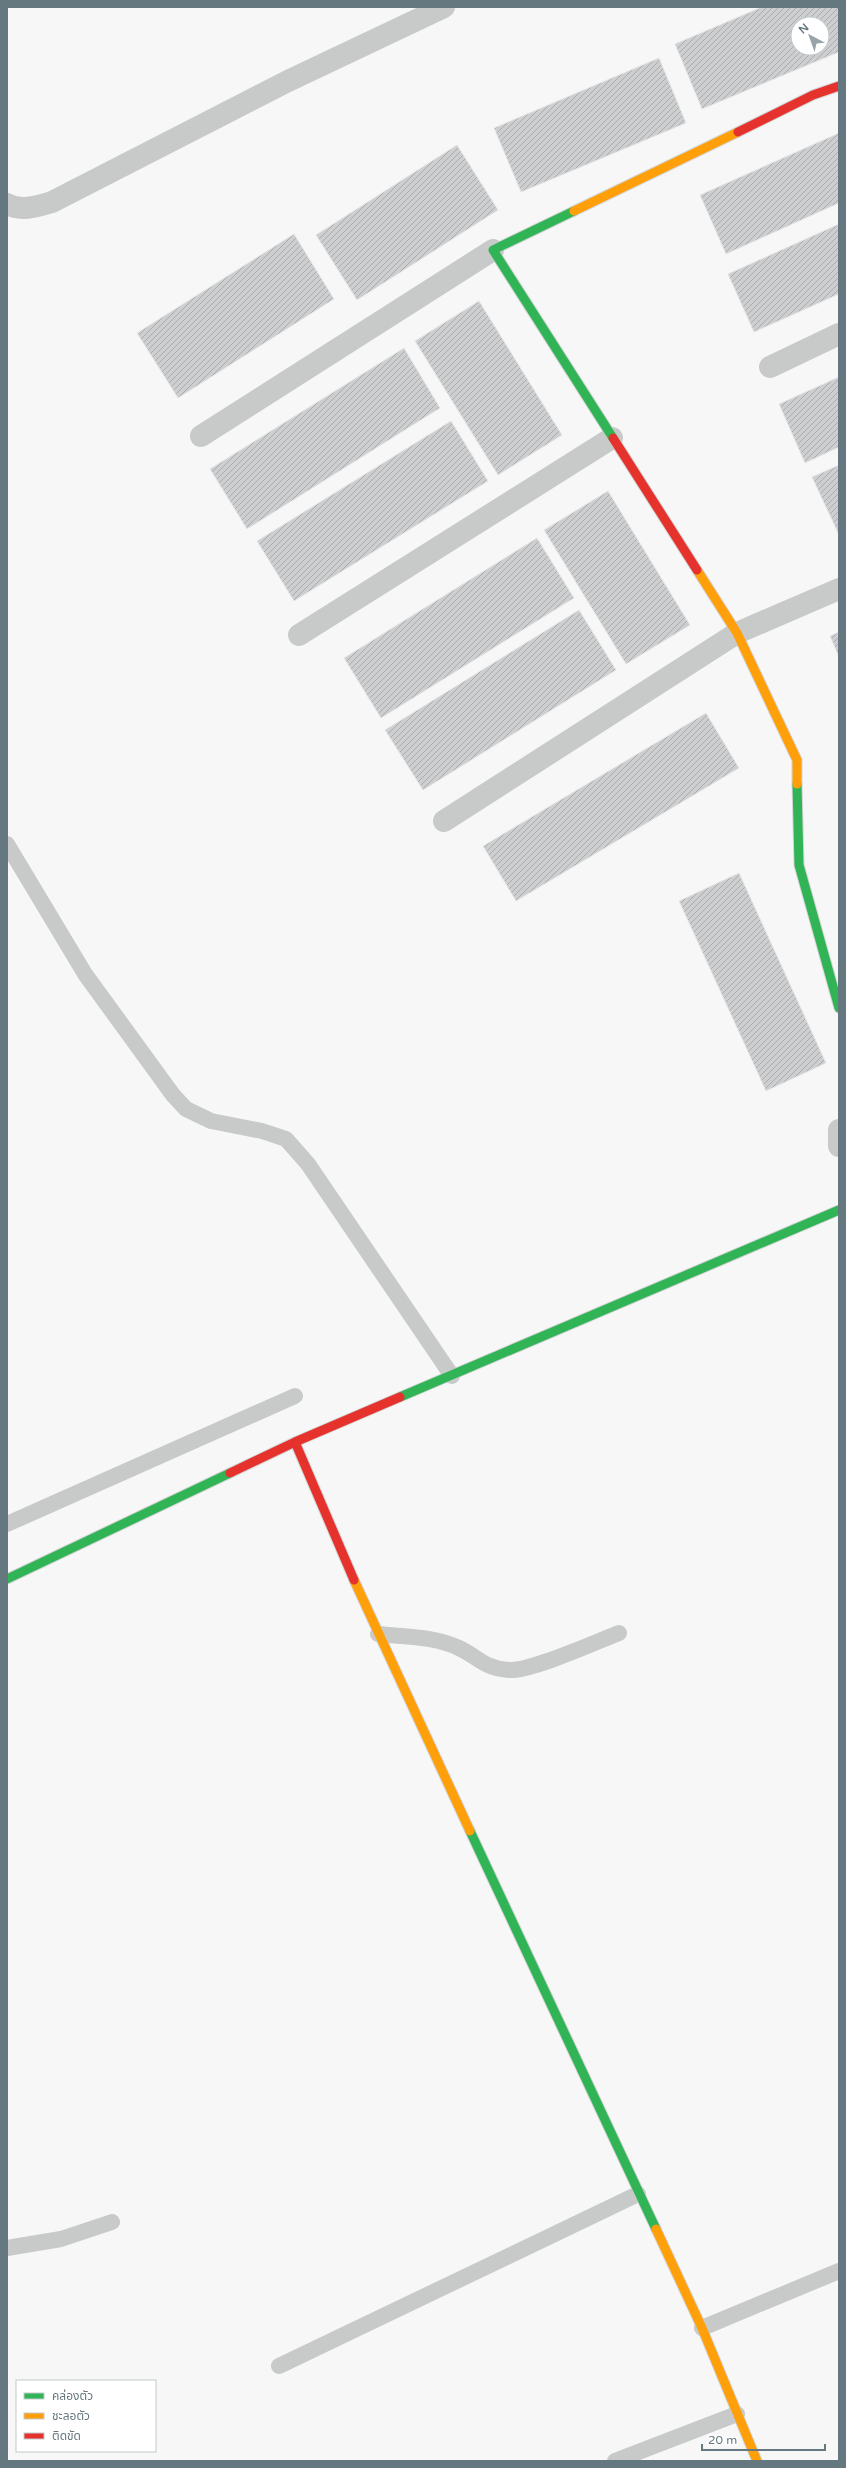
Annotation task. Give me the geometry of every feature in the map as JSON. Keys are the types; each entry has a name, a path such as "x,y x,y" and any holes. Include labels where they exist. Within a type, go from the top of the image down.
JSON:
{"street":[{"path":"7,204 11,207 31,208 52,202 288,81 444,7"},
{"path":"201,436 492,250 813,95 839,86"},
{"path":"492,250 737,633 797,760 799,865 839,1008"},
{"path":"770,367 839,334"},
{"path":"298,635 612,438"},
{"path":"444,821 737,633 839,589"},
{"path":"839,1130 839,1146"},
{"path":"7,1579 294,1442 839,1210"},
{"path":"294,1442 378,1634 638,2194 702,2328 757,2461"}],"lane":[{"path":"9,852 85,974 172,1095 186,1109 212,1121 262,1131 286,1139 308,1164 452,1376"},
{"path":"7,1524 295,1396"},
{"path":"378,1634 433,1640 459,1648 485,1665 510,1670 539,1663 619,1633"},
{"path":"279,2366 638,2194"},
{"path":"7,2248 61,2239 112,2222"},
{"path":"702,2328 839,2271"},
{"path":"615,2461 737,2414"}],"building":[{"path":"762,7 839,7 839,52 830,56 830,16 790,16 790,56 829,56 702,109 675,44"},
{"path":"659,58 686,123 521,192 494,128"},
{"path":"839,133 839,203 726,254 700,195"},
{"path":"457,145 498,210 357,300 316,235"},
{"path":"839,224 839,294 754,332 728,274"},
{"path":"294,234 334,299 178,398 137,333"},
{"path":"479,301 562,435 498,475 415,341"},
{"path":"404,348 440,408 247,529 210,469"},
{"path":"839,377 839,447 805,463 779,404"},
{"path":"451,421 488,481 294,601 257,541"},
{"path":"839,465 839,535 812,477"},
{"path":"608,491 690,625 626,664 544,530"},
{"path":"537,538 574,598 381,718 344,658"},
{"path":"579,610 616,670 423,790 385,730"},
{"path":"839,632 839,657 830,636"},
{"path":"706,713 739,768 516,901 483,846"},
{"path":"739,873 826,1063 766,1091 679,901"}],"traffic: fast":[{"path":"574,211 493,250 613,438"},
{"path":"797,784 799,865 839,1008"},
{"path":"400,1397 839,1210"},
{"path":"7,1579 230,1473"},
{"path":"470,1831 656,2229"}],"traffic: slow":[{"path":"574,211 738,132"},
{"path":"697,570 737,633 797,760 797,784"},
{"path":"354,1580 470,1831"},
{"path":"656,2229 702,2328 757,2461"}],"traffic: jam":[{"path":"738,132 813,95 839,86"},
{"path":"613,438 697,570"},
{"path":"230,1473 295,1442 400,1397"},
{"path":"295,1442 354,1580"}]}
